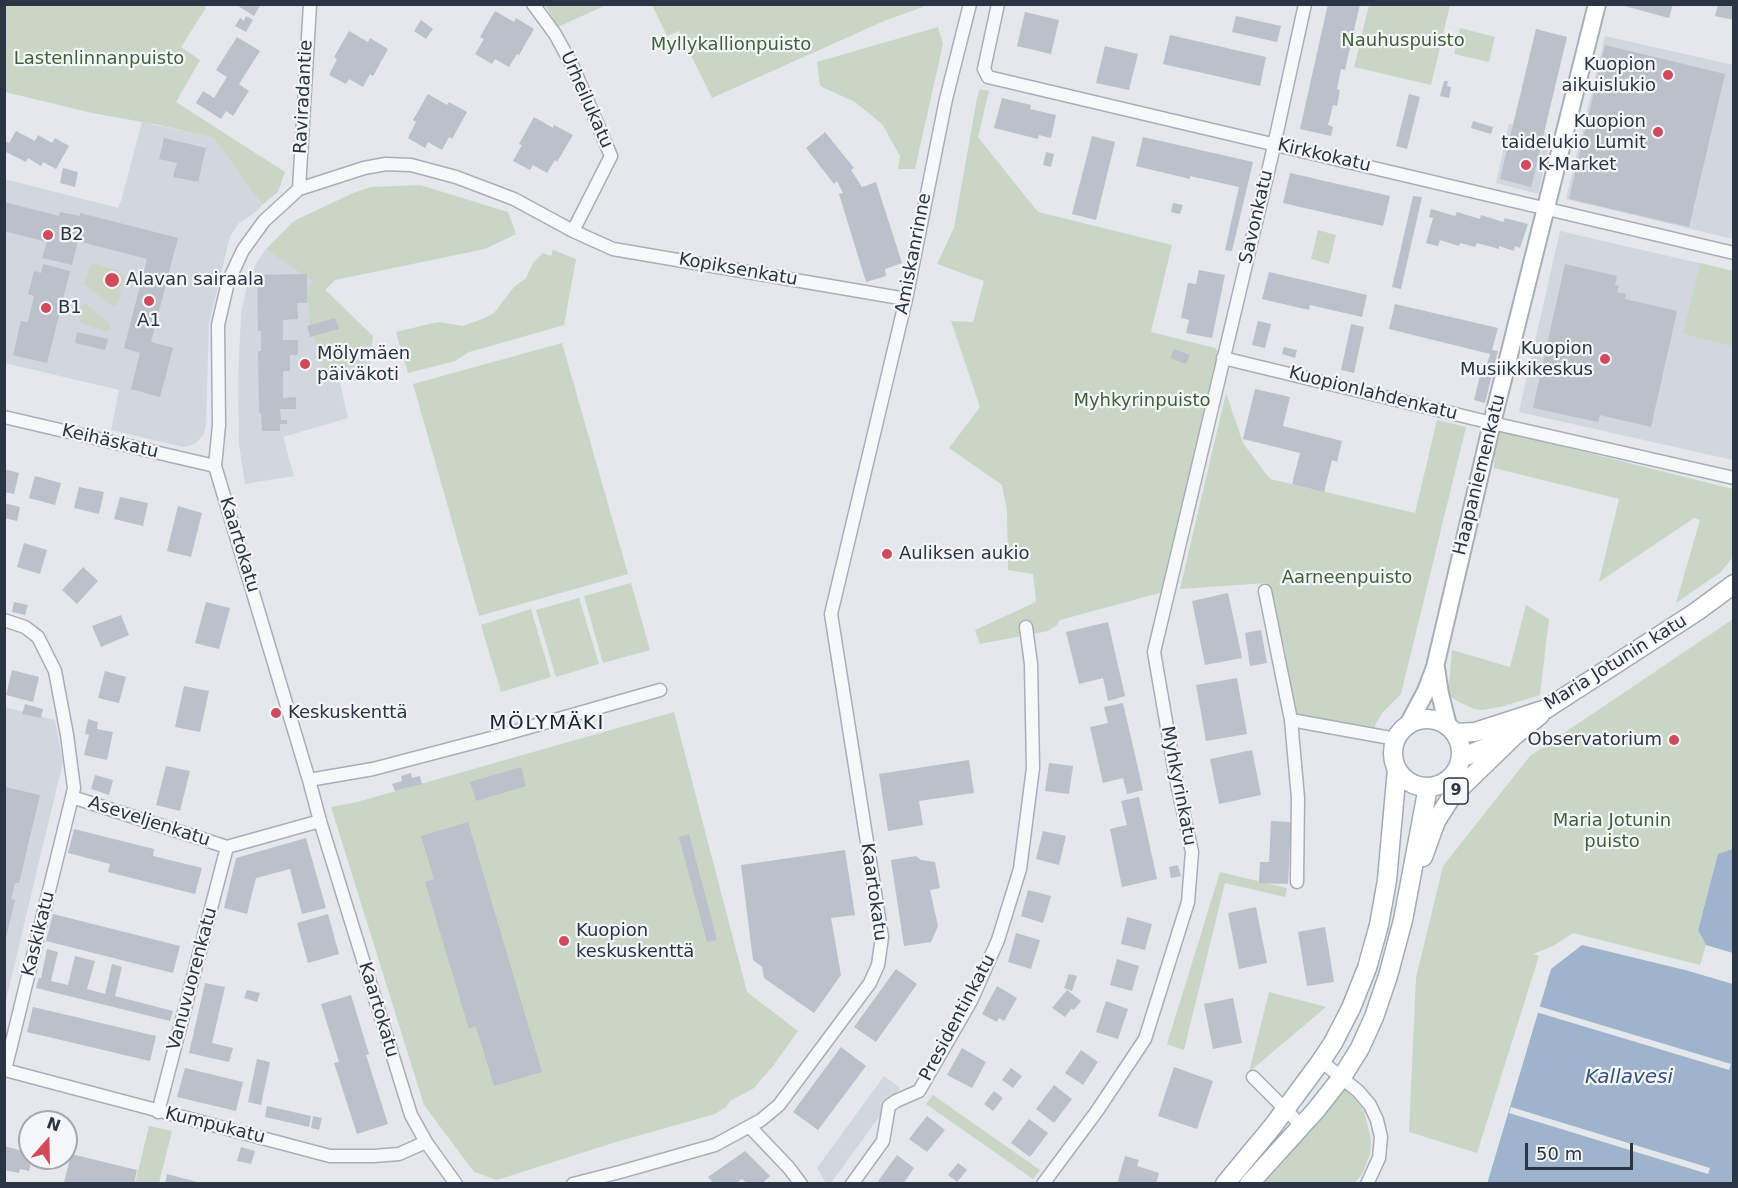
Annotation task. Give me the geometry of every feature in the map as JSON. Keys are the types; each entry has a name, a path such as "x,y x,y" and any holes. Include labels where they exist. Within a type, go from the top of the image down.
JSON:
{"main road":[{"name":"Haapaniemenkatu","path":"1408,725 1426,691 1435,667 1492,423 1597,4"},
{"name":"Maria Jotunin katu","path":"1451,730 1475,732 1546,709 1696,612 1734,584"},
{"name":"Haapaniemenkatu","path":"1435,667 1440,694 1451,730"},
{"name":"9","path":"1407,901 1436,821 1444,807 1460,787 1546,709"},
{"name":"9","path":"1397,769 1407,781 1428,787 1439,785 1451,777 1461,758 1461,747 1451,730 1440,722 1417,721 1408,725"},
{"path":"1225,1184 1285,1109 1333,1042 1351,1008 1367,968 1379,925 1387,880 1397,769 1393,752 1396,739 1408,725"},
{"name":"9","path":"1461,758 1515,735"},
{"name":"9","path":"1249,1184 1302,1126 1342,1077 1360,1048 1374,1017 1388,976 1407,901 1428,787"}],"street":[{"name":"Raviradantie","path":"299,189 310,4"},
{"name":"Urheilukatu","path":"533,4 555,34 573,67 610,156 573,231"},
{"name":"Amiskanrinne","path":"835,642 831,614 906,299 934,154 970,4"},
{"name":"Kirkkokatu","path":"998,4 984,69 988,77 1734,253"},
{"name":"Savonkatu","path":"1223,358 1305,4"},
{"name":"Kaartokatu","path":"456,1184 426,1142 411,1115 320,821 215,466 219,425 218,325 228,282 243,250 264,221 299,189 364,168 386,164 411,165 434,170 480,185 534,208 573,231"},
{"name":"Kopiksenkatu","path":"573,231 612,249 906,299"},
{"name":"Kuopionlahdenkatu","path":"1223,358 1734,478"},
{"name":"Myhkyrinkatu","path":"1043,1184 1097,1111 1145,1039 1188,902 1192,852 1174,768 1154,652 1223,358"},
{"name":"Keihäskatu","path":"4,417 215,466"},
{"path":"1265,591 1292,720 1298,798 1297,882"},
{"name":"Aseveljenkatu","path":"4,620 25,627 38,637 55,671 67,735 74,788 72,797 227,847 320,821"},
{"name":"Presidentinkatu","path":"852,1184 883,1141 889,1106 919,1091 965,1011 998,940 1020,869 1033,768 1031,664 1026,627"},
{"name":"Kaartokatu","path":"573,1184 715,1145 750,1127 779,1105 870,983 878,965 882,937 835,642"},
{"path":"309,780 373,769 660,690"},
{"path":"1292,720 1396,739"},
{"name":"Kaskikatu","path":"5,1070 72,797"},
{"name":"Vanuvuorenkatu","path":"158,1112 227,847"},
{"path":"1321,1060 1358,1091 1370,1105 1377,1120 1381,1137 1379,1158 1367,1184"},
{"name":"Kumpukatu","path":"5,1070 330,1156 399,1154 426,1142"},
{"path":"1252,1077 1302,1126"},
{"path":"750,1127 801,1184"}],"shaded area":[{"name":"Kuopion taidelukio Lumit","path":"1605,36 1733,65 1733,239 1566,199"},
{"name":"Alavan sairaala","path":"142,122 215,138 262,205 239,223 230,236 209,324 204,434 195,444 184,447 111,430 119,390 5,363 4,179 118,208"},
{"path":"1509,124 1552,134 1538,194 1496,183"},
{"path":"1560,231 1733,271 1733,460 1519,412"},
{"name":"Mölymäen päiväkoti","path":"266,249 316,281 373,336 370,360 372,368 339,379 348,418 283,437 294,476 245,484 239,444 238,383 241,313 248,282"},
{"path":"5,707 55,720 63,762 5,1004"},
{"path":"884,1076 900,1088 831,1183 826,1183 817,1168"}],"green space":[{"name":"Lastenlinnanpuisto","path":"5,4 201,4 206,8 181,47 200,60 176,102 285,172 278,192 262,205 214,138 92,113 5,92"},
{"name":"Myllykallionpuisto","path":"545,5 606,5 558,27"},
{"name":"Myllykallionpuisto","path":"652,5 925,5 712,98 679,31 667,36"},
{"name":"Nauhuspuisto","path":"1369,5 1450,5 1431,85 1354,67"},
{"name":"Myllykallionpuisto","path":"938,27 943,44 915,169 898,169 900,156 882,124 855,102 820,86 817,62"},
{"path":"1460,28 1495,37 1489,62 1454,54"},
{"name":"Myhkyrinpuisto","path":"980,89 989,91 978,137 1038,212 1172,245 1151,332 1215,348 1223,358 1167,591 1060,620 1048,631 980,644 975,630 1036,602 1033,574 1008,570 1007,510 1002,485 949,448 980,407 951,321 973,322 984,281 937,264 954,228"},
{"path":"420,185 508,212 516,234 485,249 335,280 325,290 373,336 370,360 324,373 314,336 338,329 335,318 310,325 307,289 314,282 266,249 294,221 353,193 371,187"},
{"path":"1318,230 1336,235 1329,264 1311,259"},
{"path":"553,250 576,259 564,325 469,352 455,361 408,373 396,332 438,322 463,326 485,318 494,313 514,287 526,278 533,263 543,253 551,256"},
{"path":"1700,263 1733,271 1733,346 1683,334"},
{"path":"96,264 119,271 124,275 119,302 114,307 84,284 90,267"},
{"path":"85,303 110,324 111,329 107,331 81,323 81,307"},
{"path":"562,343 628,574 479,616 413,384"},
{"name":"Aarneenpuisto","path":"1226,393 1243,443 1270,479 1415,513 1437,420 1466,427 1401,694 1383,712 1376,723 1373,735 1291,720 1281,664 1286,654 1267,583 1180,589"},
{"path":"1496,430 1733,489 1733,557 1721,572 1676,603 1700,520 1694,518 1599,582 1619,499 1494,468"},
{"path":"631,583 650,650 603,663 584,596"},
{"path":"579,598 599,664 556,677 536,610"},
{"path":"1526,605 1549,619 1540,695 1483,710 1474,709 1448,695 1452,650 1510,667"},
{"path":"531,609 551,677 501,692 481,625"},
{"name":"Maria Jotunin puisto","path":"1733,619 1733,849 1718,855 1698,929 1706,945 1700,965 1573,933 1553,946 1533,954 1539,956 1477,1153 1409,1132 1416,978 1443,866 1530,756"},
{"name":"Kuopion keskuskenttä","path":"674,712 747,992 798,1031 754,1088 730,1101 726,1107 715,1114 616,1142 497,1180 474,1172 424,1105 331,807 357,802"},
{"path":"1220,872 1287,888 1285,897 1225,883 1184,1050 1167,1044"},
{"path":"1269,992 1326,1007 1249,1072"},
{"path":"1344,1087 1364,1111 1371,1139 1370,1154 1363,1172 1355,1183 1263,1184 1326,1113"},
{"path":"933,1095 1040,1170 1033,1179 926,1104"},
{"path":"149,1126 172,1131 159,1183 135,1183"}],"water":[{"path":"1733,849 1733,953 1706,945 1698,930 1718,854"},
{"name":"Kallavesi","path":"1582,945 1733,984 1733,1183 1487,1184 1551,969"}],"pier":[{"path":"1538,1006 1731,1064 1729,1070 1536,1012"},
{"path":"1511,1107 1710,1168 1708,1174 1509,1113"}],"building":[{"path":"235,4 261,4 254,16"},
{"path":"1328,4 1360,4 1345,70 1341,69 1337,89 1340,90 1337,106 1333,105 1328,125 1333,127 1331,136 1300,129"},
{"path":"1617,4 1673,4 1669,18"},
{"path":"1718,4 1734,4 1734,20 1715,16"},
{"path":"495,11 514,22 516,18 534,29 509,67 495,59 492,64 475,54 484,39 480,37"},
{"path":"1025,12 1059,20 1051,54 1017,46"},
{"path":"246,16 253,20 246,32 235,26 240,18 244,21"},
{"path":"1236,16 1281,26 1277,42 1232,32"},
{"path":"421,20 433,29 426,39 414,31"},
{"path":"1536,29 1567,37 1531,187 1500,179"},
{"path":"349,31 368,42 370,38 388,49 373,76 370,74 363,87 349,79 346,84 329,75 337,59 334,57"},
{"path":"1170,35 1266,57 1260,86 1163,64"},
{"path":"237,37 260,51 239,84 249,91 233,116 226,111 221,119 196,103 203,91 214,98 227,77 216,70"},
{"name":"Kuopion taidelukio Lumit","path":"1605,45 1725,74 1689,227 1569,199"},
{"path":"1105,46 1138,54 1129,90 1096,83"},
{"path":"1444,81 1448,81 1447,86 1451,87 1449,98 1440,96"},
{"path":"428,94 447,105 449,102 467,112 452,139 449,137 442,150 428,142 425,148 408,138 416,122 413,120"},
{"path":"1409,94 1420,97 1407,149 1396,146"},
{"path":"1002,98 1031,105 1030,109 1056,115 1051,138 1039,135 1038,139 994,128"},
{"path":"534,117 553,128 554,125 573,135 557,162 555,160 547,173 533,165 530,170 513,161 522,145 519,144"},
{"path":"1473,121 1493,127 1491,134 1471,128"},
{"path":"16,131 35,141 38,135 52,143 55,138 69,146 56,169 43,162 41,166 28,158 26,162 4,151 4,140 9,143"},
{"path":"825,132 854,168 851,170 862,187 876,182 902,263 885,269 886,276 866,282 839,194 843,193 837,181 834,184 806,148"},
{"path":"1092,136 1115,142 1096,220 1072,214"},
{"path":"1143,137 1253,162 1232,251 1225,250 1239,187 1190,176 1190,179 1136,166"},
{"path":"164,138 206,148 198,182 173,177 177,163 159,159"},
{"path":"1046,152 1054,154 1051,167 1043,165"},
{"path":"63,168 78,172 75,187 60,183"},
{"path":"1290,173 1390,196 1383,226 1283,203"},
{"path":"1413,196 1422,197 1401,289 1392,287"},
{"name":"A1","path":"4,202 59,216 60,212 80,216 80,213 178,238 151,342 173,348 160,397 131,389 140,353 124,348 147,259 78,241 72,265 42,258 47,242 4,231"},
{"path":"1173,203 1183,205 1180,214 1171,212"},
{"path":"1431,209 1455,216 1457,212 1480,219 1481,215 1503,222 1505,218 1528,224 1520,248 1515,246 1514,251 1477,243 1475,247 1460,243 1459,246 1440,240 1438,246 1426,243 1433,218 1429,217"},
{"name":"B1","path":"43,264 70,271 47,363 13,355 21,321 28,322 34,296 28,294 34,271 41,273"},
{"name":"Kuopion Musiikkikeskus","path":"1565,264 1617,276 1615,285 1619,286 1617,292 1626,294 1625,299 1677,311 1651,427 1600,415 1598,422 1533,408"},
{"path":"1199,270 1225,275 1212,338 1186,333 1189,320 1181,318 1188,283 1196,284"},
{"path":"1269,272 1367,295 1362,317 1310,305 1309,310 1262,299"},
{"path":"307,274 307,303 297,303 298,319 283,320 283,340 298,340 298,355 290,355 290,371 283,371 283,398 296,397 296,409 280,409 281,420 287,420 287,424 280,424 280,431 262,431 261,413 259,413 258,351 261,351 261,331 258,331 257,275"},
{"path":"1395,304 1498,328 1492,350 1498,351 1485,403 1474,400 1483,363 1487,364 1490,354 1389,329"},
{"path":"335,318 339,329 310,337 307,326"},
{"path":"1258,321 1271,324 1265,348 1252,345"},
{"path":"1351,324 1364,327 1354,373 1341,370"},
{"path":"77,332 108,339 105,350 75,343"},
{"path":"1284,347 1297,350 1295,358 1282,354"},
{"path":"1174,349 1190,355 1186,364 1170,358"},
{"path":"1255,389 1290,397 1283,426 1342,441 1337,462 1332,460 1324,492 1292,484 1300,453 1243,439"},
{"path":"4,469 19,473 14,494 4,492"},
{"path":"35,476 61,483 55,505 29,498"},
{"path":"79,487 104,492 99,514 74,508"},
{"path":"120,497 148,503 143,526 114,519"},
{"path":"4,503 20,507 17,521 4,518"},
{"path":"178,506 202,513 191,557 167,551"},
{"path":"24,543 47,550 40,574 17,567"},
{"path":"83,567 98,581 77,604 62,590"},
{"path":"1228,593 1242,658 1205,665 1192,601"},
{"path":"14,602 28,605 25,615 12,612"},
{"path":"206,602 230,608 219,649 195,643"},
{"path":"121,615 129,635 101,647 92,626"},
{"path":"1108,622 1125,696 1108,701 1103,678 1079,684 1066,632"},
{"path":"1261,630 1267,663 1250,666 1245,633"},
{"path":"12,670 39,677 33,702 6,695"},
{"path":"105,671 126,677 119,703 98,698"},
{"path":"1237,678 1247,734 1206,741 1196,685"},
{"path":"184,686 209,691 200,732 175,727"},
{"path":"1123,703 1143,790 1127,794 1123,778 1103,783 1090,727 1108,723 1104,707"},
{"path":"25,704 43,709 41,718 22,714"},
{"path":"88,719 98,722 97,729 113,732 107,760 84,755 89,735 85,734"},
{"path":"1252,750 1261,795 1219,804 1210,759"},
{"path":"969,760 974,793 919,801 923,825 888,831 879,774"},
{"path":"1049,763 1073,766 1069,794 1045,791"},
{"path":"166,766 190,771 180,811 156,805"},
{"path":"521,767 526,786 476,801 470,782"},
{"path":"411,773 412,778 420,776 422,784 395,791 392,784 402,781 401,776"},
{"path":"95,775 113,780 109,795 91,789"},
{"path":"5,787 40,795 19,883 15,883 11,899 15,900 5,943"},
{"path":"1139,797 1157,879 1122,887 1110,829 1127,825 1121,801"},
{"path":"1271,821 1291,822 1288,884 1259,883 1260,862 1269,862"},
{"path":"468,822 542,1072 494,1086 476,1026 469,1029 425,882 434,879 421,836"},
{"path":"74,829 154,849 153,856 202,868 195,894 108,872 110,864 68,853"},
{"path":"1043,831 1066,836 1059,865 1036,859"},
{"path":"689,834 717,940 707,942 679,837"},
{"path":"306,838 326,908 302,914 290,869 256,878 247,914 224,908 236,858"},
{"path":"845,850 855,915 831,918 841,975 814,1013 764,978 762,967 753,960 741,865"},
{"path":"916,856 921,860 935,862 940,888 930,890 938,926 931,942 904,946 891,860"},
{"path":"1178,865 1181,876 1171,878 1169,867"},
{"path":"1028,890 1051,896 1043,923 1021,916"},
{"path":"1256,907 1267,963 1239,969 1228,913"},
{"path":"53,914 180,946 173,973 46,941"},
{"path":"328,914 339,954 308,963 297,923"},
{"path":"1127,917 1152,924 1145,950 1121,944"},
{"path":"1325,927 1334,982 1307,986 1298,932"},
{"path":"1016,933 1040,940 1031,969 1008,962"},
{"path":"47,949 58,952 51,981 68,985 75,956 95,961 87,989 105,994 112,964 122,967 115,996 173,1011 170,1021 36,988 41,978"},
{"path":"1117,959 1139,966 1132,991 1110,985"},
{"path":"896,969 917,984 876,1042 854,1027"},
{"path":"1069,974 1077,976 1072,991 1064,988"},
{"path":"205,983 225,987 212,1043 233,1048 229,1062 189,1053"},
{"path":"997,986 1017,998 1004,1021 999,1018 997,1022 982,1014"},
{"path":"247,990 260,993 257,1002 244,998"},
{"path":"1067,990 1081,1001 1065,1017 1052,1008"},
{"path":"351,995 369,1054 366,1055 388,1124 357,1134 334,1063 339,1062 321,1004"},
{"path":"1233,998 1242,1043 1213,1049 1204,1004"},
{"path":"1106,1001 1128,1009 1118,1039 1096,1032"},
{"path":"33,1007 156,1036 150,1061 27,1032"},
{"path":"841,1047 866,1066 818,1130 793,1112"},
{"path":"962,1048 986,1062 972,1088 947,1075"},
{"path":"1081,1050 1098,1062 1083,1085 1065,1073"},
{"path":"257,1059 270,1062 261,1105 248,1102"},
{"path":"1174,1067 1213,1081 1197,1129 1158,1116"},
{"path":"185,1068 243,1082 236,1111 177,1097"},
{"path":"1011,1068 1022,1076 1013,1088 1002,1080"},
{"path":"1054,1085 1072,1099 1054,1123 1036,1109"},
{"path":"994,1091 1003,1098 993,1111 984,1104"},
{"path":"267,1106 311,1116 309,1127 265,1117"},
{"path":"313,1116 322,1118 319,1130 311,1128"},
{"path":"927,1116 945,1130 927,1152 909,1139"},
{"path":"1029,1119 1048,1133 1030,1157 1011,1143"},
{"path":"4,1146 18,1150 19,1173 4,1170"},
{"path":"241,1147 255,1151 251,1164 237,1161"},
{"path":"745,1151 770,1176 762,1184 748,1184 742,1179 735,1184 714,1184 708,1177"},
{"path":"897,1155 914,1168 903,1184 882,1184 878,1181"},
{"path":"78,1156 137,1170 134,1184 64,1183 67,1170 78,1170"},
{"path":"1125,1156 1139,1160 1137,1166 1159,1173 1156,1184 1117,1184"},
{"path":"958,1163 967,1170 957,1182 948,1175"},
{"path":"167,1174 201,1183 201,1184 165,1184"}],"place":[{"name":"Kuopion aikuislukio","path":"1668,75"},
{"name":"Kuopion taidelukio Lumit","path":"1658,132"},
{"name":"K-Market","path":"1526,165"},
{"name":"B2","path":"48,235"},
{"name":"Alavan sairaala","path":"112,280"},
{"name":"A1","path":"149,301"},
{"name":"B1","path":"46,308"},
{"name":"Kuopion Musiikkikeskus","path":"1605,359"},
{"name":"Mölymäen päiväkoti","path":"305,364"},
{"name":"Auliksen aukio","path":"887,554"},
{"name":"Keskuskenttä","path":"276,713"},
{"name":"Observatorium","path":"1674,740"},
{"name":"Kuopion keskuskenttä","path":"564,941"}],"district":[{"name":"MÖLYMÄKI","path":"547,724"}]}
